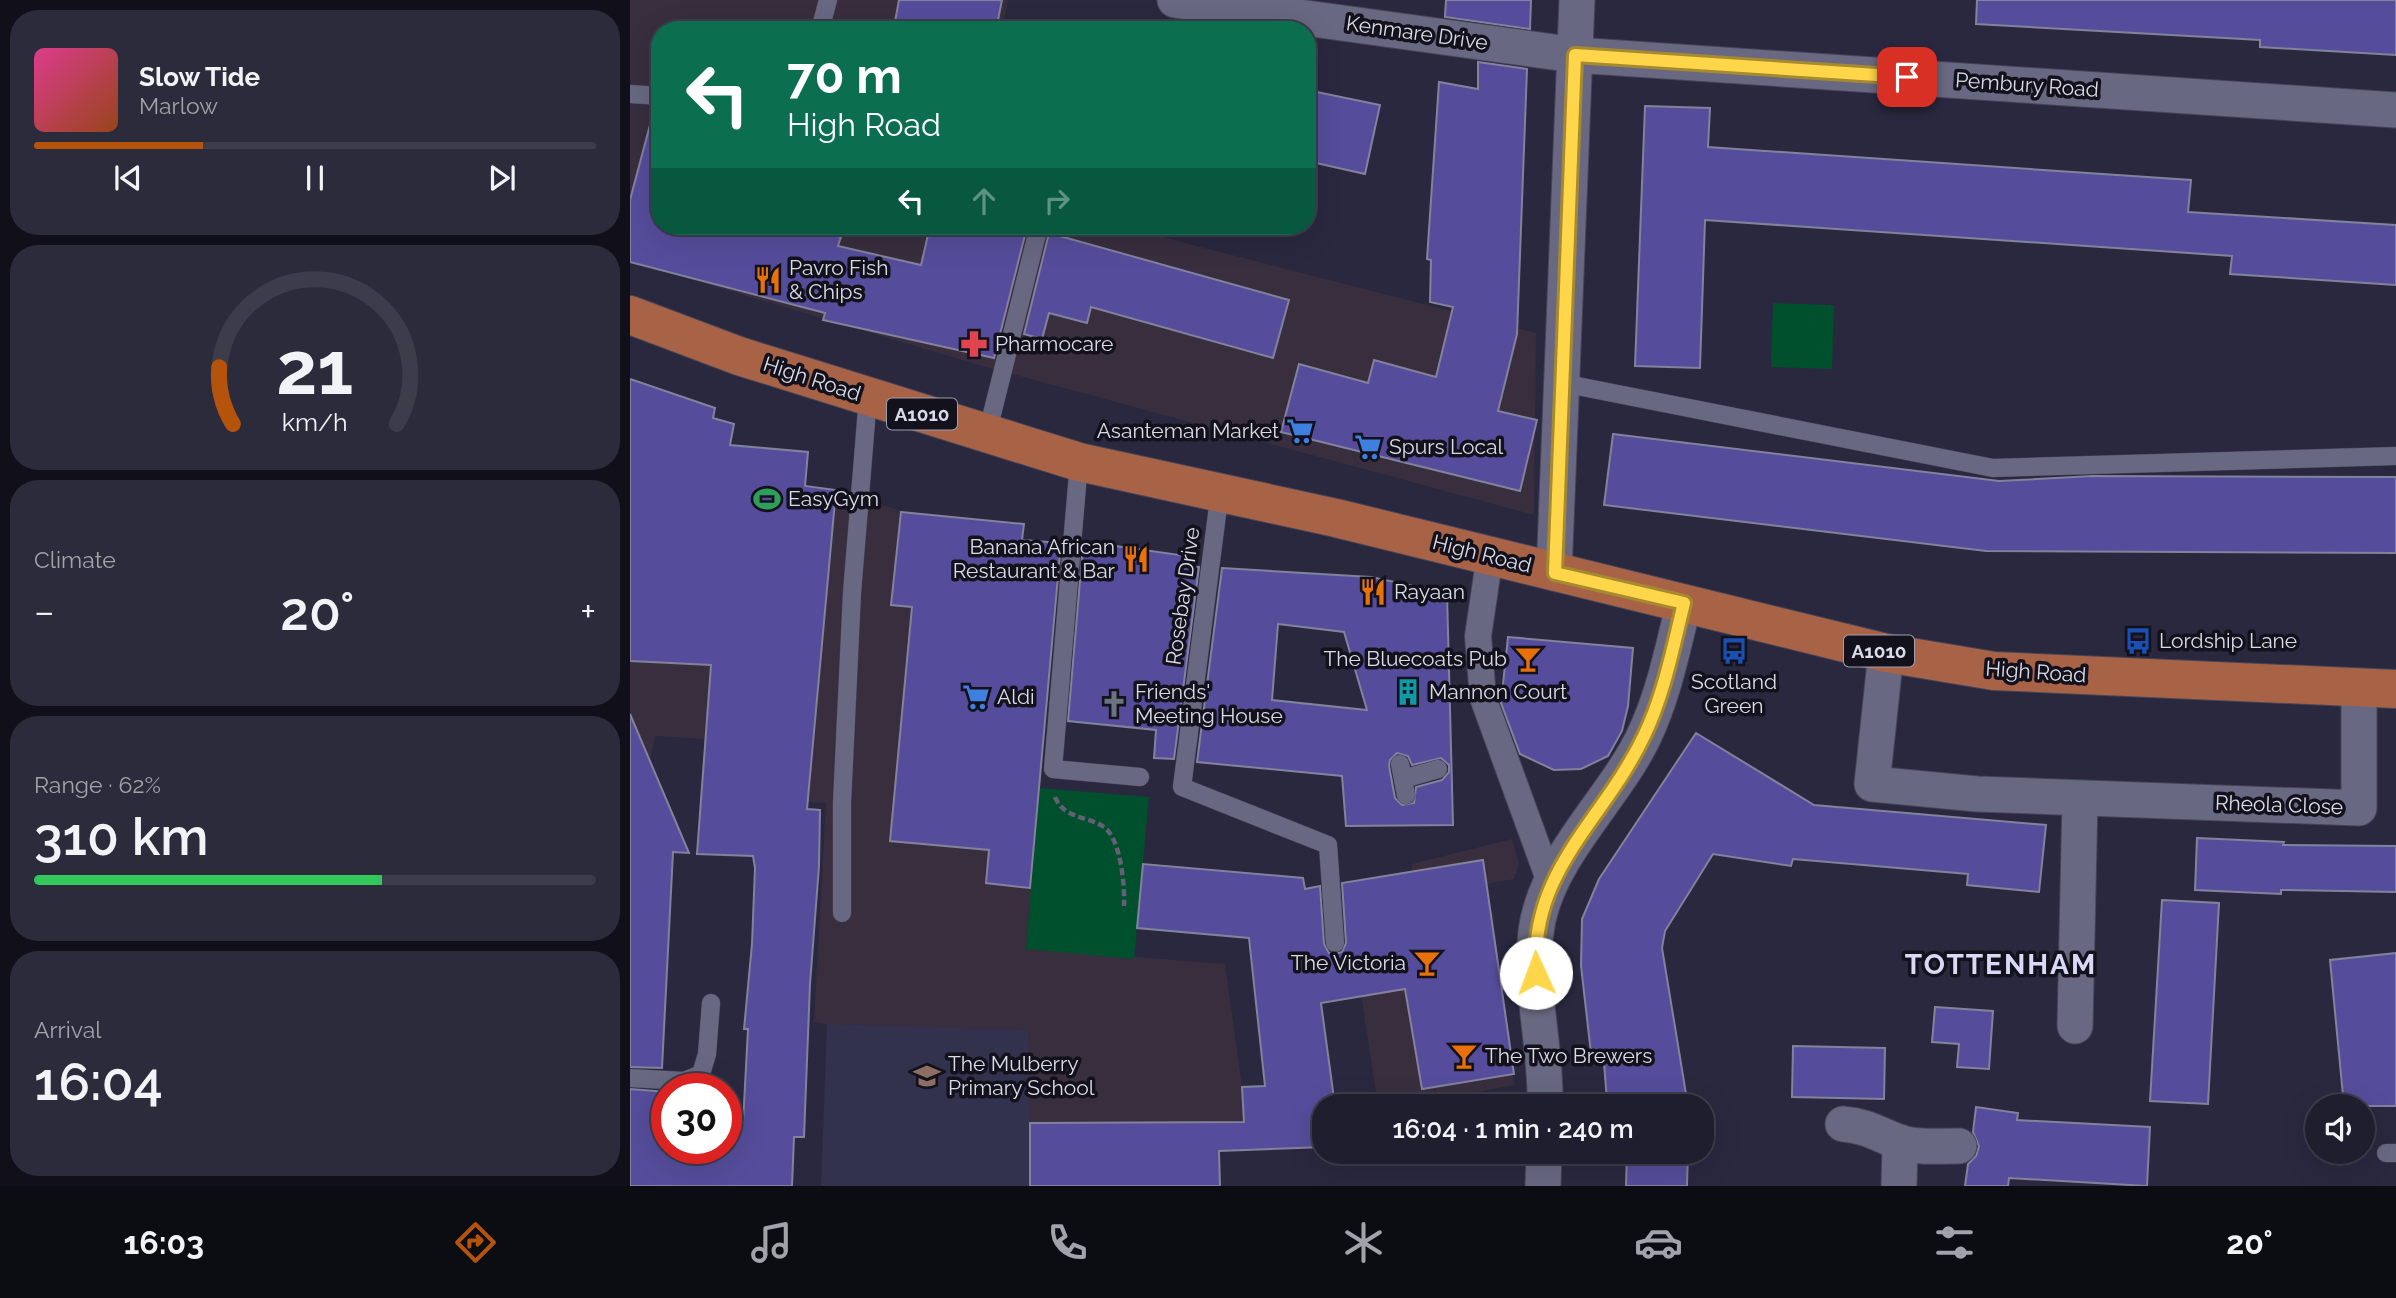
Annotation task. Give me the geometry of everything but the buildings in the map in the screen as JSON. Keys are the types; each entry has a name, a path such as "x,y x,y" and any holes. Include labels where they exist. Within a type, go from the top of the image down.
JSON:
{"main road":[{"name":"High Road","path":"630,315 739,356 1079,462 1220,491 1886,653 1994,671 2377,689"}],"street":[{"name":"Kenmare Drive","path":"1175,0 1575,55"},
{"path":"1555,573 1577,0"},
{"name":"Pembury Road","path":"1575,55 2396,110"},
{"path":"1490,555 1478,636 1483,698 1495,752 1550,882"},
{"path":"1544,1094 1534,944 1538,917 1550,882 1644,737 1657,705 1684,603"},
{"name":"Rheola Close","path":"1886,653 1872,784 1977,794 2359,808 2377,689"},
{"path":"2075,1026 2080,798"},
{"path":"1843,1124 1877,1130 1900,1142 1916,1146 1959,1146"},
{"path":"1899,1186 1900,1142"},
{"path":"1542,1186 1543,1164"}],"lane":[{"path":"822,21 828,0"},
{"path":"630,94 651,95"},
{"path":"987,434 1037,235"},
{"path":"1562,383 1993,468 2396,456"},
{"path":"842,913 842,803 851,620 868,397"},
{"path":"1079,462 1053,769 1140,777"},
{"name":"Rosebay Drive","path":"1220,491 1182,787 1328,845 1335,943"},
{"path":"1403,779 1438,769"},
{"path":"630,1078 684,1081 701,1074 707,1054 710,1003"}],"path":[{"path":"1053,769 1051,789 1057,802 1072,815 1103,826 1110,833 1123,875 1125,906"}],"shaded area":[{"path":"630,0 1008,0 1004,21 651,21 651,235 1154,235 1536,333 1534,515 979,365 630,261"},
{"path":"630,379 715,408 713,418 734,424 730,445 808,452 806,486 836,490 901,511 1024,523 1022,540 1087,542 1084,593 1057,592 1026,948 1225,964 1242,1087 1244,1124 1030,1123 827,1024 814,1022 826,803 808,802 808,790 705,739 655,736 650,761 630,758"},
{"path":"1512,839 1519,864 1514,879 1487,884 1514,1085 1468,1094 1376,1094 1344,882 1412,872 1412,864"},
{"name":"The Mulberry Primary School","path":"827,1024 1028,1030 1030,1123 1218,1122 1220,1186 821,1186"}],"green space":[{"path":"1773,303 1834,305 1832,369 1771,367"},
{"path":"1039,788 1149,797 1134,959 1026,949"}],"place":[{"name":"Pavro Fish & Chips","path":"768,280"},
{"name":"Pharmocare","path":"974,344"},
{"name":"Asanteman Market","path":"1300,431"},
{"name":"Spurs Local","path":"1368,447"},
{"name":"EasyGym","path":"767,499"},
{"name":"Banana African Restaurant & Bar","path":"1136,559"},
{"name":"Rayaan","path":"1373,592"},
{"name":"Lordship Lane","path":"2138,641"},
{"name":"Scotland Green","path":"1734,651"},
{"name":"The Bluecoats Pub","path":"1528,659"},
{"name":"Mannon Court","path":"1408,692"},
{"name":"Aldi","path":"976,697"},
{"name":"Friends' Meeting House","path":"1114,704"},
{"name":"The Victoria","path":"1427,963"},
{"name":"The Two Brewers","path":"1464,1056"},
{"name":"The Mulberry Primary School","path":"927,1076"}],"district":[{"name":"TOTTENHAM","path":"2001,964"}],"route":[{"path":"1536,973 1534,944 1538,917 1550,882 1644,737 1657,705 1684,603 1555,573 1575,55 1907,77"}]}
